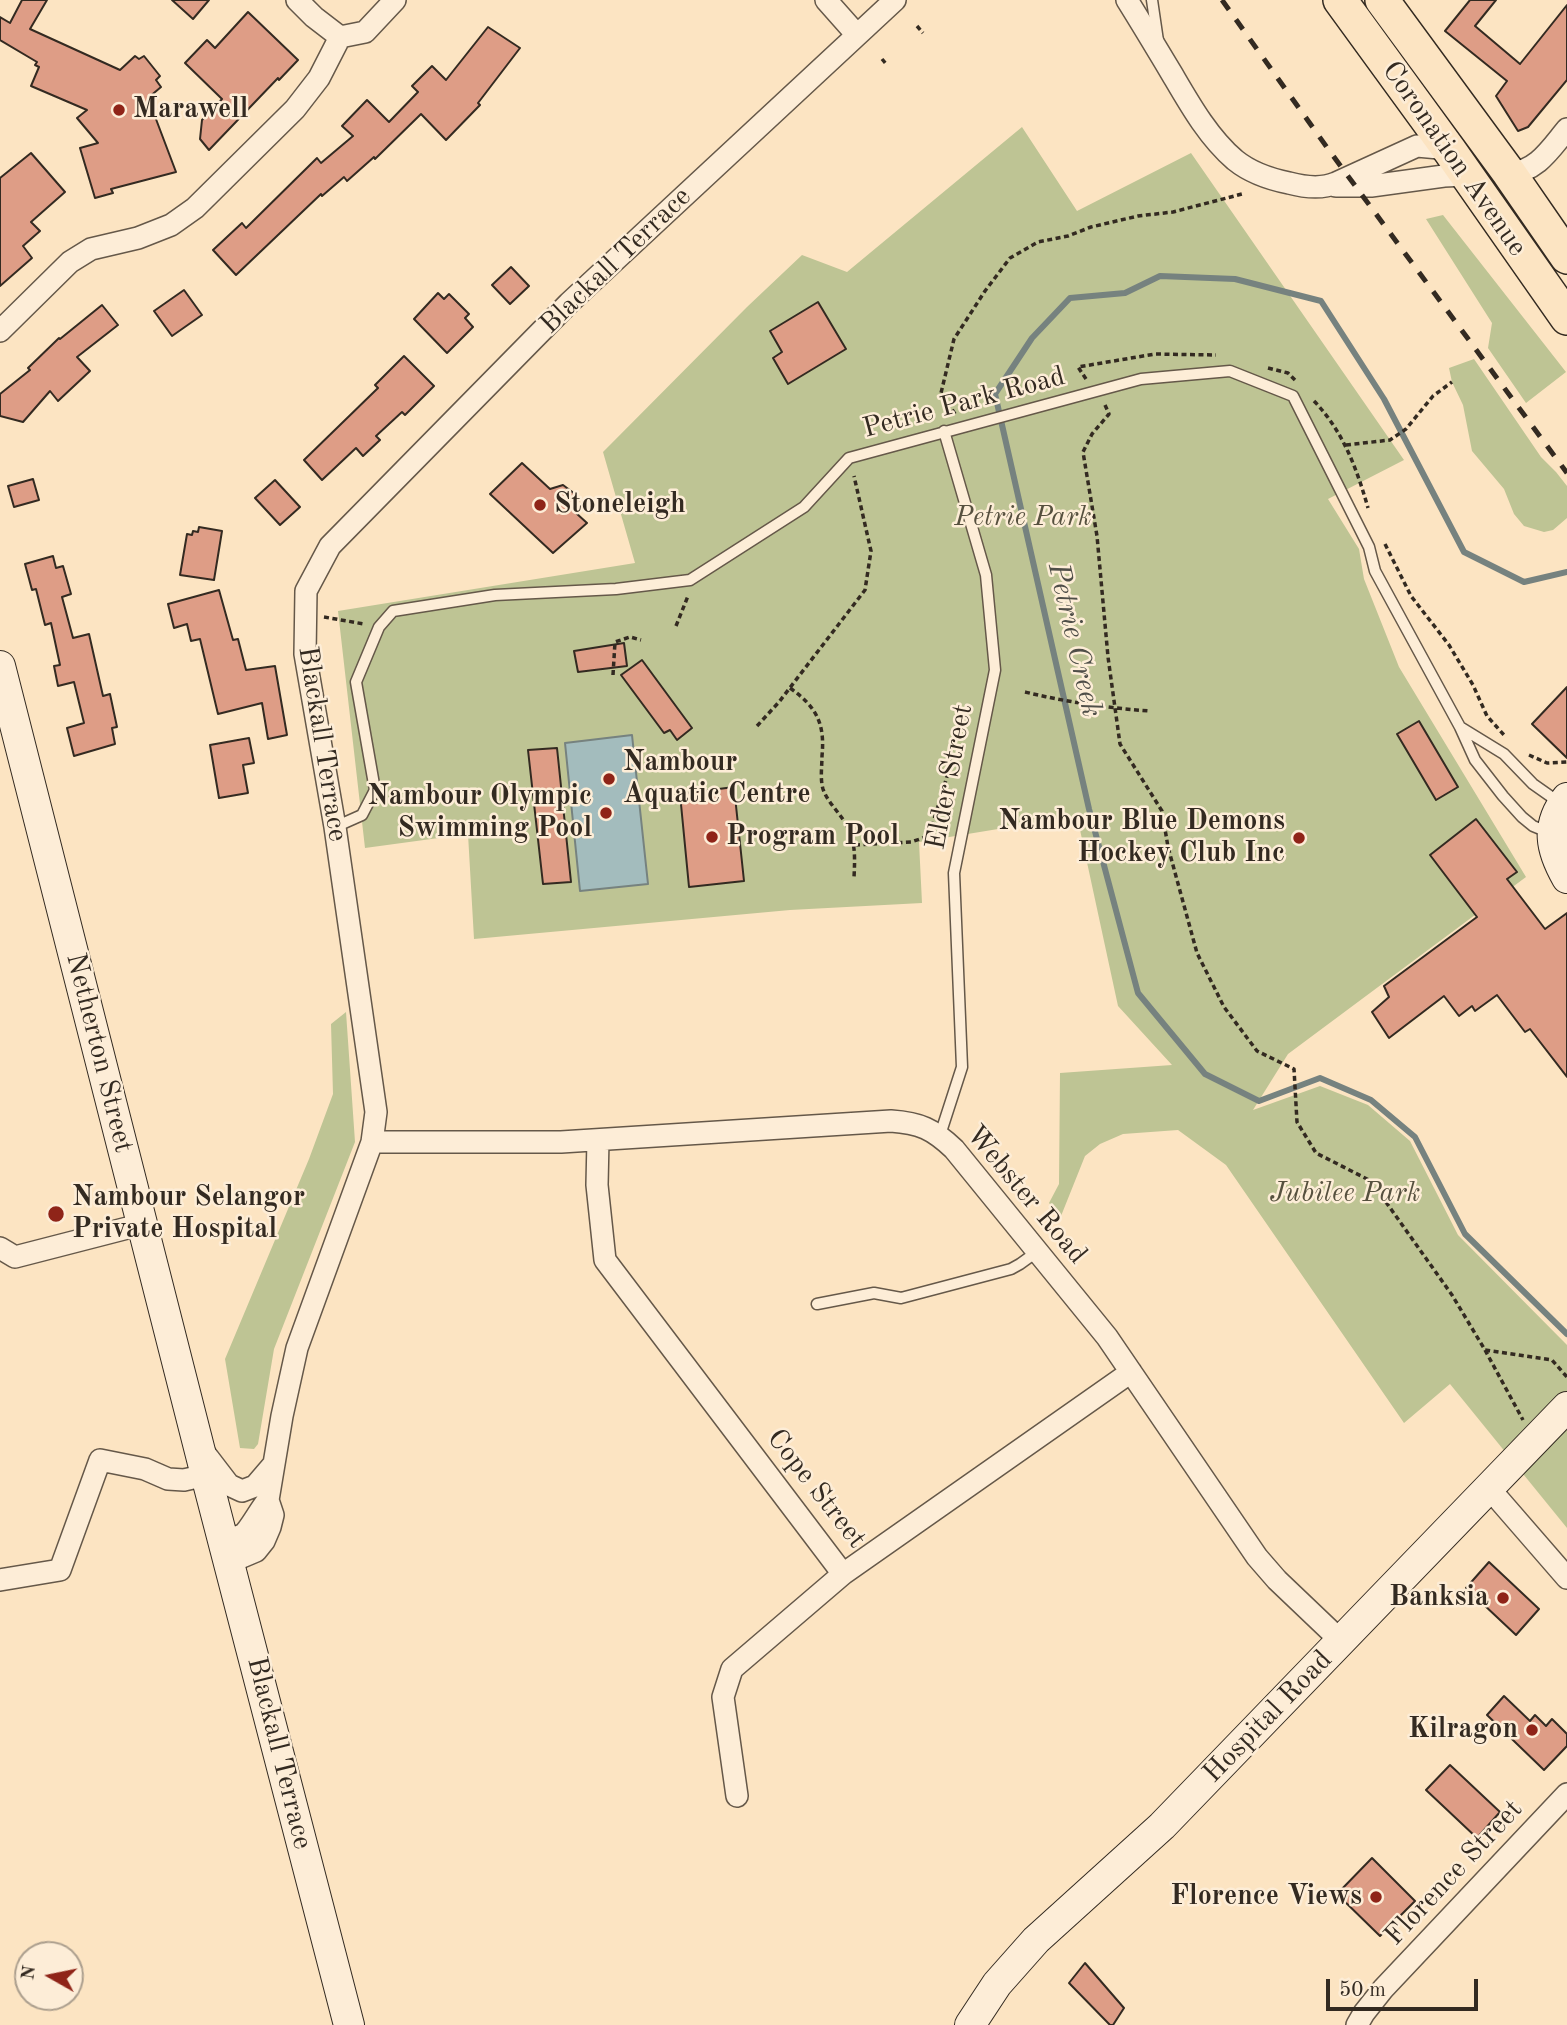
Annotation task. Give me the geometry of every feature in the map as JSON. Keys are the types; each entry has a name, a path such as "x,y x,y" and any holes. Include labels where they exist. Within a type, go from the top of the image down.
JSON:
{"main road":[{"name":"Coronation Avenue","path":"1340,0 1567,318"},
{"name":"Coronation Avenue","path":"1382,0 1567,257"},
{"path":"1458,163 1509,173"},
{"name":"Netherton Street","path":"0,666 227,1551"},
{"path":"1564,802 1558,812 1553,848 1567,878"},
{"name":"Hospital Road","path":"970,2025 997,1984 1036,1940 1162,1826 1567,1407"},
{"name":"Blackall Terrace","path":"227,1551 349,2025"}],"street":[{"path":"297,0 340,37 365,32 395,0"},
{"path":"826,0 857,35"},
{"name":"Blackall Terrace","path":"227,1551 248,1530 258,1511 268,1500 291,1372 302,1330 372,1142 376,1112 335,827 305,654 306,591 330,546 569,303 895,0"},
{"path":"1127,0 1198,116 1223,148 1251,171 1297,185 1324,186 1371,186 1444,176 1458,163 1428,146 1417,146 1324,186"},
{"path":"0,331 70,262 91,249 171,225 195,208 295,109 319,78 340,37"},
{"path":"1509,173 1522,172 1535,165 1567,129"},
{"name":"Webster Road","path":"372,1142 598,1140 891,1121 923,1126 940,1135 954,1149 1107,1337 1257,1557 1341,1642"},
{"name":"Cope Street","path":"598,1140 597,1185 605,1260 843,1574 1131,1372"},
{"path":"0,1248 15,1257 143,1224"},
{"path":"199,1445 221,1477 236,1490 247,1490 256,1486 274,1464"},
{"path":"0,1580 60,1570 100,1460 145,1469 168,1479 184,1480 206,1475"},
{"path":"1488,1487 1567,1578"},
{"path":"737,1796 723,1697 732,1669 843,1574"},
{"name":"Florence Street","path":"1357,2025 1383,1989 1567,1794"}],"lane":[{"path":"1152,0 1160,54"},
{"name":"Petrie Park Road","path":"379,627 393,611 495,596 616,589 690,580 804,507 849,458 1141,379 1230,370 1293,396 1369,547 1375,571 1460,727 1475,760 1503,796 1533,826 1553,834"},
{"name":"Elder Street","path":"940,1135 962,1067 954,873 995,670 986,575 944,431"},
{"path":"335,827 362,815 375,790 356,682 379,627"},
{"name":"Petrie Park Road","path":"1460,727 1503,754 1533,784 1564,802"},
{"path":"817,1304 874,1293 901,1298 1011,1269 1038,1251"}],"path":[{"path":"917,26 923,33"},
{"path":"882,59 887,65"},
{"path":"963,426 942,393 954,339 1010,258 1038,242 1068,236 1091,227 1138,216 1173,212 1242,194"},
{"path":"1346,445 1390,440 1406,429 1433,396 1452,382"},
{"path":"1094,390 1109,414 1092,434 1083,452 1097,536 1108,657 1120,744 1162,811 1168,847 1197,953 1224,1007 1257,1051 1294,1069 1297,1122 1315,1153 1371,1181 1452,1295 1526,1424"},
{"path":"757,726 779,702 864,590 871,551 852,464"},
{"path":"676,626 690,591"},
{"path":"322,617 379,627"},
{"path":"613,675 615,642 630,637 641,640"},
{"path":"790,688 805,698 818,716 824,739 821,767 823,788 832,806 845,822 855,845 855,878"},
{"path":"1025,692 1078,703 1150,711"},
{"path":"855,845 911,842 929,836 952,760"},
{"path":"1485,1350 1552,1360 1567,1377"}],"green space":[{"name":"Petrie Park","path":"1022,127 1077,211 1191,153 1404,460 1328,499 1359,549 1364,579 1399,667 1526,877 1288,1054 1253,1110 1320,1086 1368,1105 1410,1141 1458,1235 1567,1345 1567,1528 1450,1384 1404,1423 1226,1165 1178,1130 1123,1134 1100,1144 1085,1156 1061,1216 1049,1203 1059,1184 1060,1073 1172,1065 1118,1006 1077,816 919,842 922,903 790,910 474,939 468,834 365,848 338,611 635,563 603,452 802,255 847,272"},
{"path":"1443,215 1566,372 1526,403 1488,348 1492,323 1426,219"},
{"path":"1474,359 1541,457 1567,486 1567,518 1553,530 1544,532 1524,526 1514,514 1504,489 1472,451 1463,405 1452,382 1449,368"},
{"path":"346,1012 355,1142 274,1349 258,1444 254,1449 240,1448 225,1359 309,1159 333,1094 331,1024"}],"water":[{"name":"Nambour Olympic Swimming Pool","path":"632,735 648,884 580,891 565,743"}],"building":[{"name":"Marawell","path":"22,0 47,0 30,29 120,70 135,56 139,59 144,56 160,76 156,80 161,87 148,98 176,172 111,189 113,193 95,198 80,148 98,143 77,118 87,110 31,86 39,67 35,65 37,62 0,40 0,17 10,23"},
{"path":"172,0 209,0 193,19"},
{"path":"1470,0 1496,0 1475,26 1520,64 1567,5 1567,80 1528,127 1518,131 1496,96 1507,81 1445,31"},
{"path":"248,12 298,60 209,150 200,139 202,120 222,99 185,63 207,40 215,48"},
{"path":"488,27 520,48 478,103 480,105 446,140 421,114 375,159 374,157 347,181 344,177 322,196 321,194 236,275 213,250 242,223 246,228 317,158 321,163 353,136 342,126 367,100 389,122 418,92 412,86 432,66 446,80"},
{"path":"31,153 65,192 31,222 40,231 23,246 32,258 0,286 0,178"},
{"path":"511,267 529,286 510,304 492,285"},
{"path":"184,290 202,315 172,336 154,311"},
{"path":"438,293 444,299 449,294 469,314 465,318 473,327 447,353 414,319"},
{"path":"818,302 846,349 788,384 773,358 782,352 770,331"},
{"path":"102,305 118,325 77,357 90,371 58,401 50,391 23,422 0,416 0,394 30,370 28,368 59,338"},
{"path":"404,356 434,386 405,415 402,412 376,436 380,440 363,456 356,448 322,480 304,460 378,388 375,385"},
{"name":"Stoneleigh","path":"522,463 550,489 563,485 579,497 576,513 587,523 553,553 490,494"},
{"path":"33,479 39,500 14,507 8,486"},
{"path":"275,480 300,507 280,525 255,498"},
{"path":"199,527 222,531 214,580 180,575 187,534 198,532"},
{"path":"53,556 56,568 63,566 71,594 62,597 73,638 89,634 103,696 110,694 117,727 112,728 115,744 74,756 67,728 84,723 74,682 58,686 54,666 60,665 51,623 45,625 36,589 32,590 25,564"},
{"path":"219,590 233,640 238,639 246,670 275,666 287,735 268,739 262,703 218,714 200,639 191,641 187,624 174,628 168,604"},
{"path":"624,643 627,666 578,672 574,651"},
{"path":"642,660 692,728 677,740 670,730 664,733 621,675"},
{"path":"1567,687 1567,758 1532,724"},
{"path":"1419,721 1458,787 1436,800 1397,734"},
{"path":"249,738 254,763 243,765 248,793 219,798 210,745"},
{"path":"557,748 571,882 543,884 528,750"},
{"name":"Program Pool","path":"734,787 744,881 689,887 680,794"},
{"path":"1476,819 1517,872 1507,879 1545,929 1567,913 1567,1077 1530,1029 1525,1032 1497,995 1475,1011 1472,1006 1459,1016 1444,996 1389,1038 1372,1012 1389,997 1384,986 1477,917 1430,855"},
{"name":"Banksia","path":"1489,1562 1539,1609 1516,1635 1466,1588"},
{"name":"Kilragon","path":"1504,1696 1530,1721 1535,1715 1546,1726 1552,1719 1567,1734 1567,1746 1544,1770 1487,1715"},
{"path":"1450,1765 1500,1812 1477,1838 1426,1790"},
{"name":"Florence Views","path":"1372,1858 1415,1901 1380,1936 1337,1894"},
{"path":"1085,1963 1124,2008 1113,2025 1069,1983"}],"waterway":[{"name":"Petrie Creek","path":"1567,572 1524,582 1464,552 1384,399 1321,301 1235,279 1160,276 1125,293 1070,298 1032,338 995,394 1089,809 1138,993 1205,1074 1259,1101 1320,1078 1371,1100 1415,1137 1465,1234 1567,1334"}],"railway":[{"path":"1222,0 1567,473"}],"place":[{"name":"Marawell","path":"119,110"},
{"name":"Stoneleigh","path":"540,505"},
{"name":"Nambour Aquatic Centre","path":"609,779"},
{"name":"Nambour Olympic Swimming Pool","path":"606,813"},
{"name":"Program Pool","path":"712,837"},
{"name":"Nambour Blue Demons Hockey Club Inc","path":"1299,838"},
{"name":"Nambour Selangor Private Hospital","path":"56,1214"},
{"name":"Banksia","path":"1503,1598"},
{"name":"Kilragon","path":"1532,1730"},
{"name":"Florence Views","path":"1376,1897"}],"park label":[{"name":"Jubilee Park","path":"1345,1194"}]}
